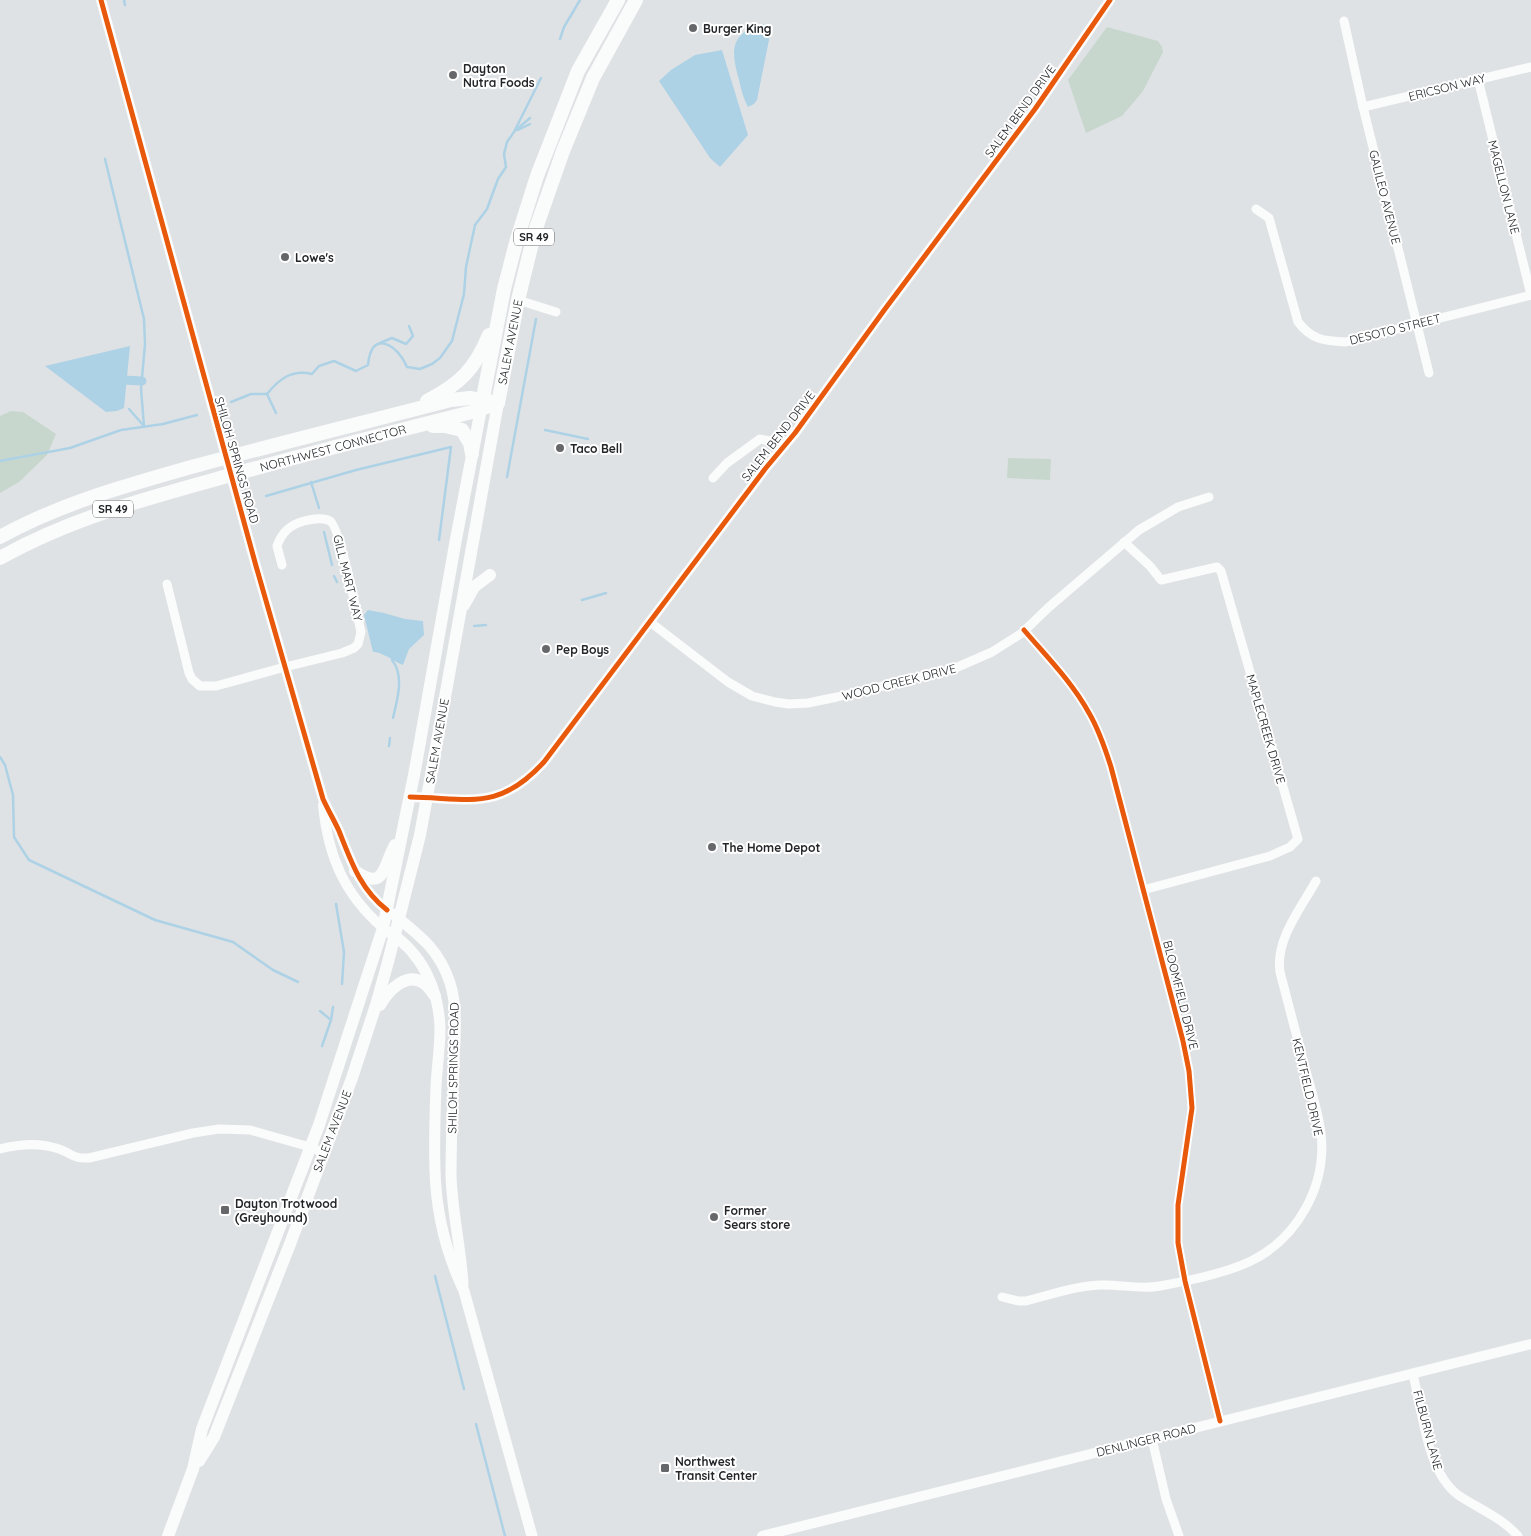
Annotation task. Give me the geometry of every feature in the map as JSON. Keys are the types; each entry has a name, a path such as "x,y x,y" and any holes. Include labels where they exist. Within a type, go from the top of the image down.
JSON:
{"highway":[{"name":"SALEM AVENUE","path":"482,404 504,289 517,239 537,176 578,70 618,0"},
{"path":"593,78 594,62 625,0"},
{"name":"SALEM AVENUE","path":"498,403 518,300 535,231 593,78 636,0"},
{"path":"552,184 564,126 580,86 578,70"},
{"name":"SR 49","path":"405,412 454,385 471,369 480,356 504,289"},
{"path":"405,412 451,400 470,398 482,404 498,403"},
{"name":"NORTHWEST CONNECTOR","path":"0,558 44,535 80,520 129,504 415,427 482,404"},
{"name":"NORTHWEST CONNECTOR","path":"0,537 36,519 99,495 227,457 405,412"},
{"path":"415,427 445,426 462,430 470,443 472,454"}],"main road":[{"name":"SALEM AVENUE","path":"193,1469 217,1430 324,1153 370,1023 395,936 428,797 498,403"},
{"name":"SALEM AVENUE","path":"168,1536 193,1469 202,1430 338,1072 383,928 404,830 482,404"},
{"path":"460,612 474,587 490,575"},
{"path":"355,871 365,878 376,879 380,877 386,869 392,851 404,830"},
{"name":"SHILOH SPRINGS ROAD","path":"387,910 426,941 436,953 450,981 454,996 455,1033 451,1177 462,1260 464,1291"},
{"name":"SHILOH SPRINGS ROAD","path":"383,928 403,941 424,967 439,1012 435,1170 437,1205 452,1266 464,1291 532,1536"},
{"path":"370,1023 384,998 393,986 400,982 409,980 424,983 435,996"},
{"path":"324,1153 326,1130 333,1111 338,1072"},
{"path":"217,1430 218,1400 235,1355 238,1336"}],"street":[{"name":"SHILOH SPRINGS ROAD","path":"101,0 284,667 323,799 338,828 355,871 362,883 387,910"},
{"name":"SALEM BEND DRIVE","path":"410,797 464,800 486,799 508,792 518,786 544,762 575,723 610,672 795,433 1029,117 1110,0"},
{"name":"GALILEO AVENUE","path":"1344,21 1363,107 1429,373"},
{"name":"ERICSON WAY","path":"1363,107 1531,67"},
{"name":"MAGELLON LANE","path":"1478,79 1531,295"},
{"name":"DESOTO STREET","path":"1256,209 1269,218 1298,322 1307,333 1320,339 1346,342 1531,295"},
{"path":"518,300 556,312"},
{"path":"713,478 727,463 760,439 770,441 781,450"},
{"name":"WOOD CREEK DRIVE","path":"650,622 741,691 763,700 789,704 808,703 837,697 953,669 987,654 1024,630 1124,542 1162,515 1178,507 1209,497"},
{"name":"GILL MART WAY","path":"282,565 278,546 286,530 297,523 309,520 320,519 331,522 334,525 340,542 361,632 360,640 351,650 284,667"},
{"name":"MAPLECREEK DRIVE","path":"1124,542 1150,566 1161,580 1217,568 1221,571 1298,839 1290,847 1270,856 1143,890"},
{"path":"167,584 188,673 195,684 204,688 216,686 284,667"},
{"name":"BLOOMFIELD DRIVE","path":"1024,630 1069,683 1088,711 1112,767 1182,1041 1192,1092 1190,1132 1177,1219 1180,1257 1220,1422"},
{"name":"SHILOH SPRINGS ROAD","path":"323,799 326,831 336,866 345,886 383,928"},
{"name":"KENTFIELD DRIVE","path":"1002,1297 1026,1301 1092,1285 1147,1288 1185,1281 1233,1268 1251,1261 1278,1244 1303,1214 1317,1182 1320,1168 1321,1144 1318,1120 1279,966 1280,947 1316,881"},
{"path":"0,1149 33,1144 62,1150 72,1156 89,1158 193,1133 219,1129 250,1130 310,1147 324,1153"},
{"name":"DENLINGER ROAD","path":"762,1536 1531,1344"},
{"name":"FILBURN LANE","path":"1413,1375 1434,1461 1441,1477 1459,1495 1499,1518 1518,1536"},
{"path":"1152,1439 1166,1499 1179,1536"}],"shaded area":[{"path":"1107,27 1158,41 1163,52 1143,91 1122,116 1086,133 1068,80"},
{"path":"11,411 23,412 56,434 47,455 19,482 0,493 0,416"},
{"path":"1008,458 1051,459 1050,480 1007,478"}],"water":[{"path":"763,24 769,26 770,35 757,100 748,107 742,94 736,70 735,45 738,38 744,33"},
{"path":"722,50 748,135 720,167 710,158 659,81 671,70 695,55"},
{"path":"130,346 124,408 117,411 106,412 45,366"},
{"path":"368,610 405,619 423,621 424,635 409,649 403,665 373,652 364,615"}],"waterway":[{"path":"124,0 125,5"},
{"path":"560,39 564,27 580,0"},
{"path":"231,402 251,394 267,394 286,376 298,373 312,374 319,366 334,361 356,371 368,365 370,354 374,347 379,344 385,344 398,352 407,367 420,369 440,358 452,341 464,294 466,267 475,225 487,209 498,179 506,167 504,154 507,142 541,78"},
{"path":"516,130 530,118"},
{"path":"518,130 530,124"},
{"path":"105,159 144,319 145,344 141,389 144,426"},
{"path":"507,477 536,319"},
{"path":"380,343 392,338 406,344 413,336 409,326"},
{"path":"123,380 142,381"},
{"path":"267,394 276,413"},
{"path":"129,409 143,425"},
{"path":"0,461 70,448 121,430 163,424 197,415"},
{"path":"545,430 588,439"},
{"path":"266,496 356,470 451,447 439,540"},
{"path":"311,482 319,508"},
{"path":"324,532 332,565"},
{"path":"334,576 337,582"},
{"path":"582,600 606,593"},
{"path":"474,626 486,625"},
{"path":"392,660 396,666 399,681 393,718"},
{"path":"389,746 390,738"},
{"path":"0,757 5,765 13,795 14,837 29,860 155,920 233,942 273,970 298,982"},
{"path":"336,904 344,952 342,984"},
{"path":"322,1046 331,1020 333,1007"},
{"path":"320,1011 331,1020"},
{"path":"435,1276 464,1389"},
{"path":"476,1424 505,1536"}],"cycle path":[{"path":"101,0 256,566 323,799 357,874 370,893 387,910"},
{"path":"410,797 482,799 512,789 544,762 765,469 795,433 1035,109 1110,0"},
{"path":"1024,630 1075,691 1093,719 1102,739 1183,1041 1189,1071 1192,1108 1178,1205 1178,1243 1185,1281 1220,1421"}],"place":[{"name":"Burger King","path":"693,28"},
{"name":"Dayton Nutra Foods","path":"453,75"},
{"name":"Lowe's","path":"285,257"},
{"name":"Taco Bell","path":"560,448"},
{"name":"Pep Boys","path":"546,649"},
{"name":"The Home Depot","path":"712,847"},
{"name":"Dayton Trotwood (Greyhound)","path":"225,1210"},
{"name":"Former Sears store","path":"714,1217"},
{"name":"Northwest Transit Center","path":"665,1468"}]}
